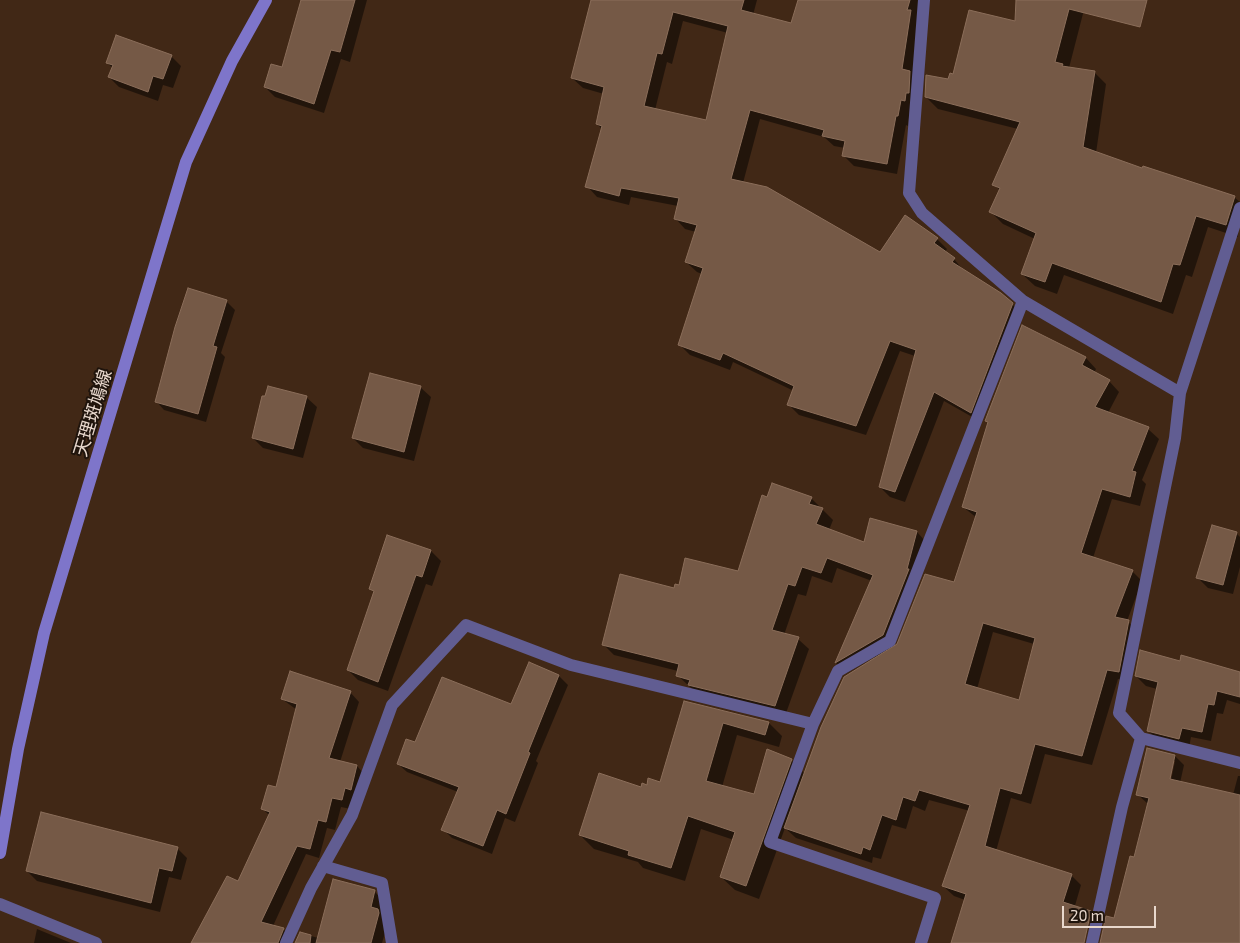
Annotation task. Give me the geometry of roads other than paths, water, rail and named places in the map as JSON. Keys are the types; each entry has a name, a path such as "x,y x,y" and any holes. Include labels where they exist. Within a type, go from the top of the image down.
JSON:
{"main road":[{"name":"天理斑鳩線","path":"0,853 18,749 44,633 186,162 232,61 266,0"}],"street":[{"path":"924,0 909,193 922,214 1024,300 1180,393"},
{"path":"1240,208 1180,393 1175,438 1119,713 1141,738 1240,763"},
{"path":"921,943 935,898 770,842 813,724 838,670 890,641 1024,300"},
{"path":"286,943 323,866 352,815 392,705 466,625 571,665 813,724"},
{"path":"1092,943 1122,807 1141,738"},
{"path":"323,866 382,883 392,943"},
{"path":"0,904 96,943"}]}
